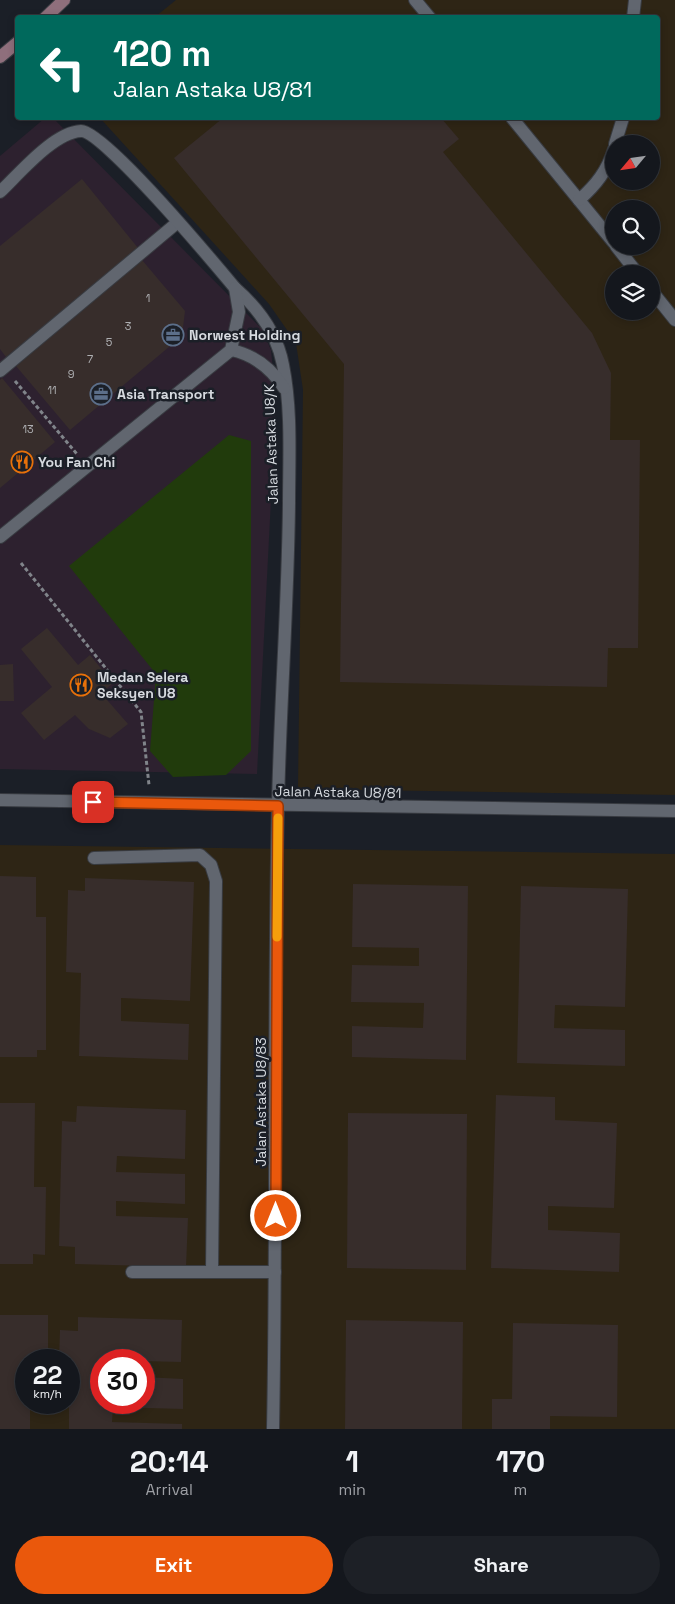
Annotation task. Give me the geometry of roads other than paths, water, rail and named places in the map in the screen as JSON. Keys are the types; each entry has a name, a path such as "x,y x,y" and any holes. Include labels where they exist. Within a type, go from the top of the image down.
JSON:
{"main road":[{"path":"48,15 64,0"},
{"path":"0,58 15,45"}],"street":[{"path":"415,0 428,15"},
{"path":"633,15 635,0"},
{"path":"514,120 605,232"},
{"path":"618,135 622,120"},
{"name":"Jalan Astaka U8/K","path":"0,192 64,134 82,131 91,134 178,222 235,288 252,303 267,322 277,343 284,366 289,424 288,597 278,806"},
{"path":"579,200 599,182 605,171"},
{"path":"2,369 178,222"},
{"path":"623,255 631,265"},
{"path":"0,537 231,350 239,312 235,288"},
{"path":"660,301 675,320"},
{"path":"231,350 244,353 272,370 285,389"},
{"name":"Jalan Astaka U8/81","path":"0,800 675,811"},
{"name":"Jalan Astaka U8/83","path":"273,1429 276,1272 278,806"},
{"path":"94,858 200,856 211,865 216,881 212,1272"},
{"path":"132,1272 276,1272"}],"place":[{"name":"Norwest Holding","path":"173,335"},
{"name":"Asia Transport","path":"101,394"},
{"name":"You Fan Chi","path":"22,462"},
{"name":"Medan Selera Seksyen U8","path":"81,685"}]}
